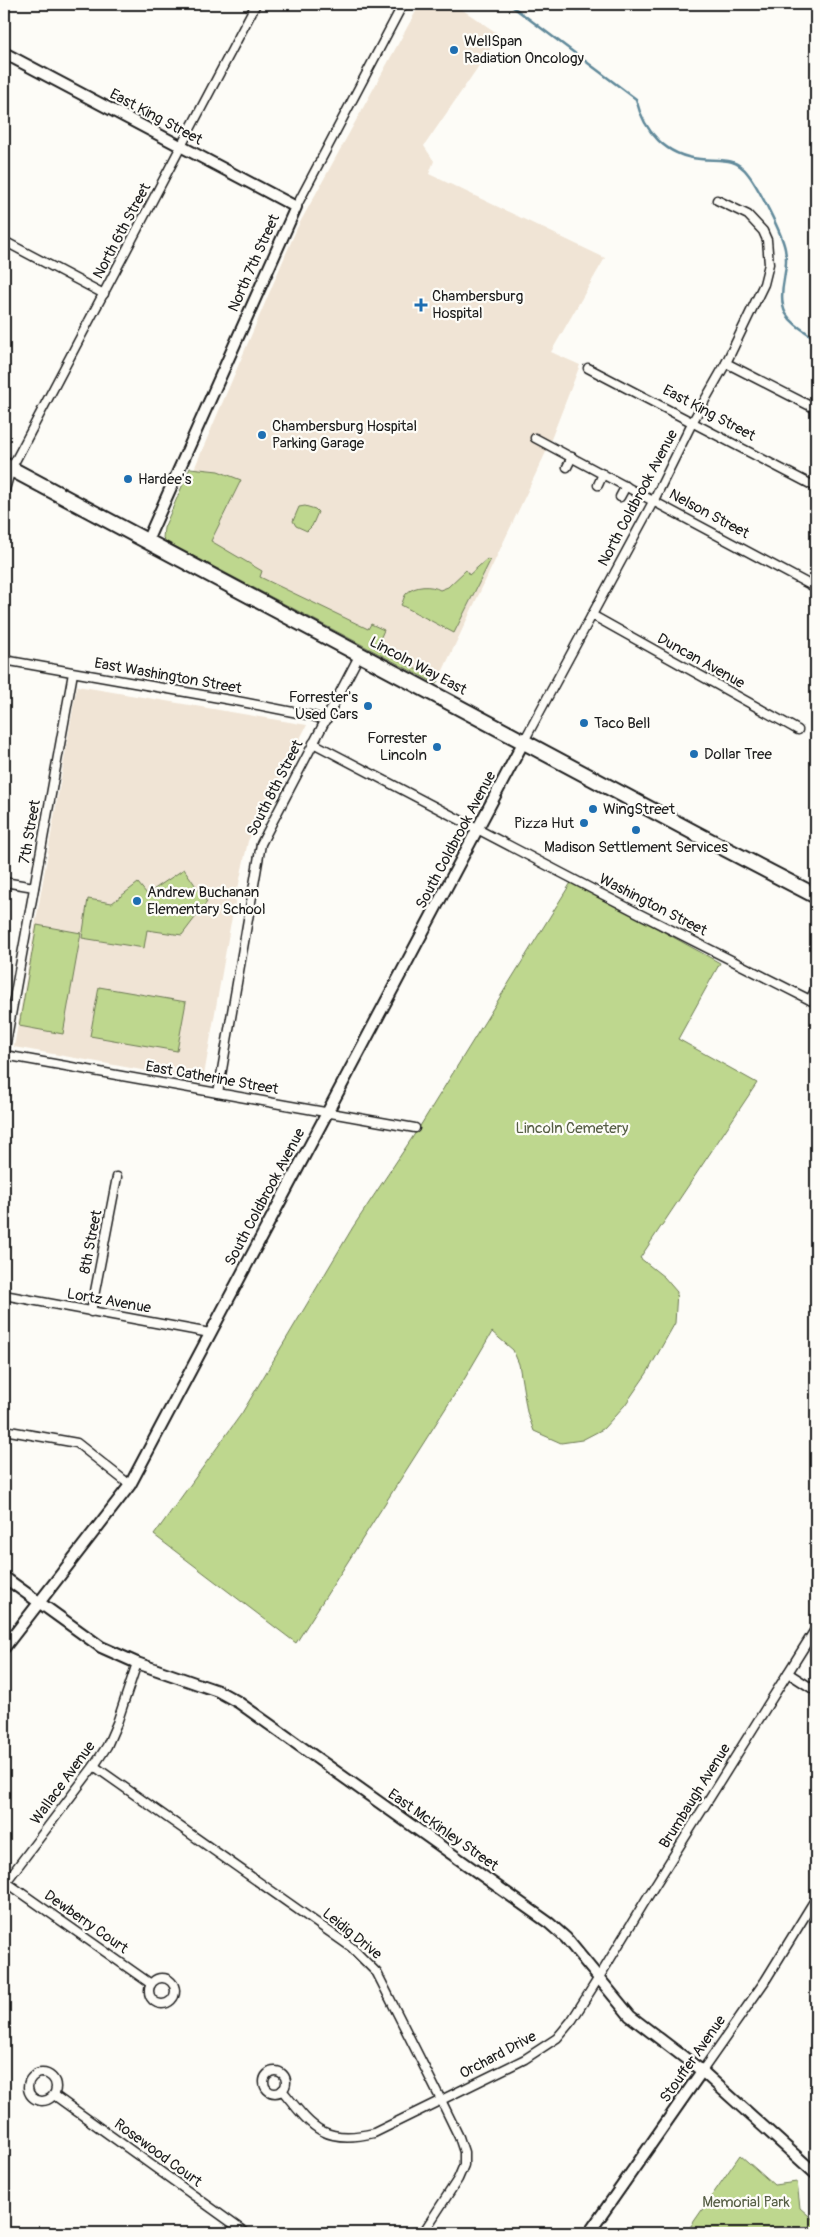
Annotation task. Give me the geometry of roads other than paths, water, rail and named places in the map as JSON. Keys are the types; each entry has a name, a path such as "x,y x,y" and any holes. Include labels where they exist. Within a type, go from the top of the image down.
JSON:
{"highway":[{"name":"Lincoln Way East","path":"8,467 816,896"}],"street":[{"name":"North 6th Street","path":"4,493 8,467 104,294 256,4"},
{"name":"North 7th Street","path":"147,540 296,207 403,4"},
{"name":"East King Street","path":"4,53 296,207"},
{"name":"North Coldbrook Avenue","path":"524,741 726,363 764,284 769,264 767,240 748,215 717,200"},
{"path":"4,241 104,294"},
{"path":"726,363 816,409"},
{"name":"East King Street","path":"588,368 816,487"},
{"name":"Nelson Street","path":"536,438 816,588"},
{"path":"567,467 572,457"},
{"path":"598,485 604,474"},
{"path":"620,497 626,486"},
{"name":"Duncan Avenue","path":"592,615 798,730"},
{"name":"South 8th Street","path":"218,1093 261,844 360,654"},
{"name":"East Washington Street","path":"4,660 251,704 313,716 326,721"},
{"name":"7th Street","path":"4,1054 73,673"},
{"name":"South Coldbrook Avenue","path":"4,1648 130,1485 524,741"},
{"name":"Washington Street","path":"313,743 813,1002"},
{"path":"4,882 34,888"},
{"path":"813,1002 816,988"},
{"name":"East Catherine Street","path":"4,1054 415,1128"},
{"name":"8th Street","path":"92,1312 117,1177"},
{"name":"Lortz Avenue","path":"4,1295 210,1333"},
{"path":"4,1430 77,1443 130,1485"},
{"name":"East McKinley Street","path":"4,1577 101,1647 137,1663 218,1690 238,1702 549,1923 566,1938 598,1980 630,2016 702,2071 816,2174"},
{"name":"Brumbaugh Avenue","path":"598,1980 647,1898 816,1628"},
{"name":"Wallace Avenue","path":"6,1882 107,1746 117,1723 137,1663"},
{"path":"788,1673 816,1691"},
{"name":"Leidig Drive","path":"94,1766 351,1947 377,1973 460,2137 464,2152 464,2165 458,2178 423,2233"},
{"name":"Dewberry Court","path":"6,1882 151,1984"},
{"name":"Stouffer Avenue","path":"589,2233 765,1980 816,1898"},
{"name":"Orchard Drive","path":"282,2090 307,2120 324,2133 340,2138 374,2133 525,2059 550,2044 572,2020 598,1980"},
{"name":"Rosewood Court","path":"54,2095 240,2232"}],"waterway":[{"path":"509,4 636,99 651,132 667,147 688,157 726,160 743,168 763,199 783,242 786,260 782,291 784,309 798,327 816,339"}],"place":[{"name":"WellSpan Radiation Oncology","path":"454,50"},
{"name":"Chambersburg Hospital","path":"421,305"},
{"name":"Chambersburg Hospital Parking Garage","path":"262,435"},
{"name":"Hardee's","path":"128,479"},
{"name":"Forrester's Used Cars","path":"368,706"},
{"name":"Taco Bell","path":"584,723"},
{"name":"Forrester Lincoln","path":"437,747"},
{"name":"Dollar Tree","path":"694,754"},
{"name":"WingStreet","path":"593,809"},
{"name":"Pizza Hut","path":"584,823"},
{"name":"Madison Settlement Services","path":"636,830"},
{"name":"Andrew Buchanan Elementary School","path":"137,901"}],"park label":[{"name":"Lincoln Cemetery","path":"572,1128"},
{"name":"Memorial Park","path":"746,2202"}]}
